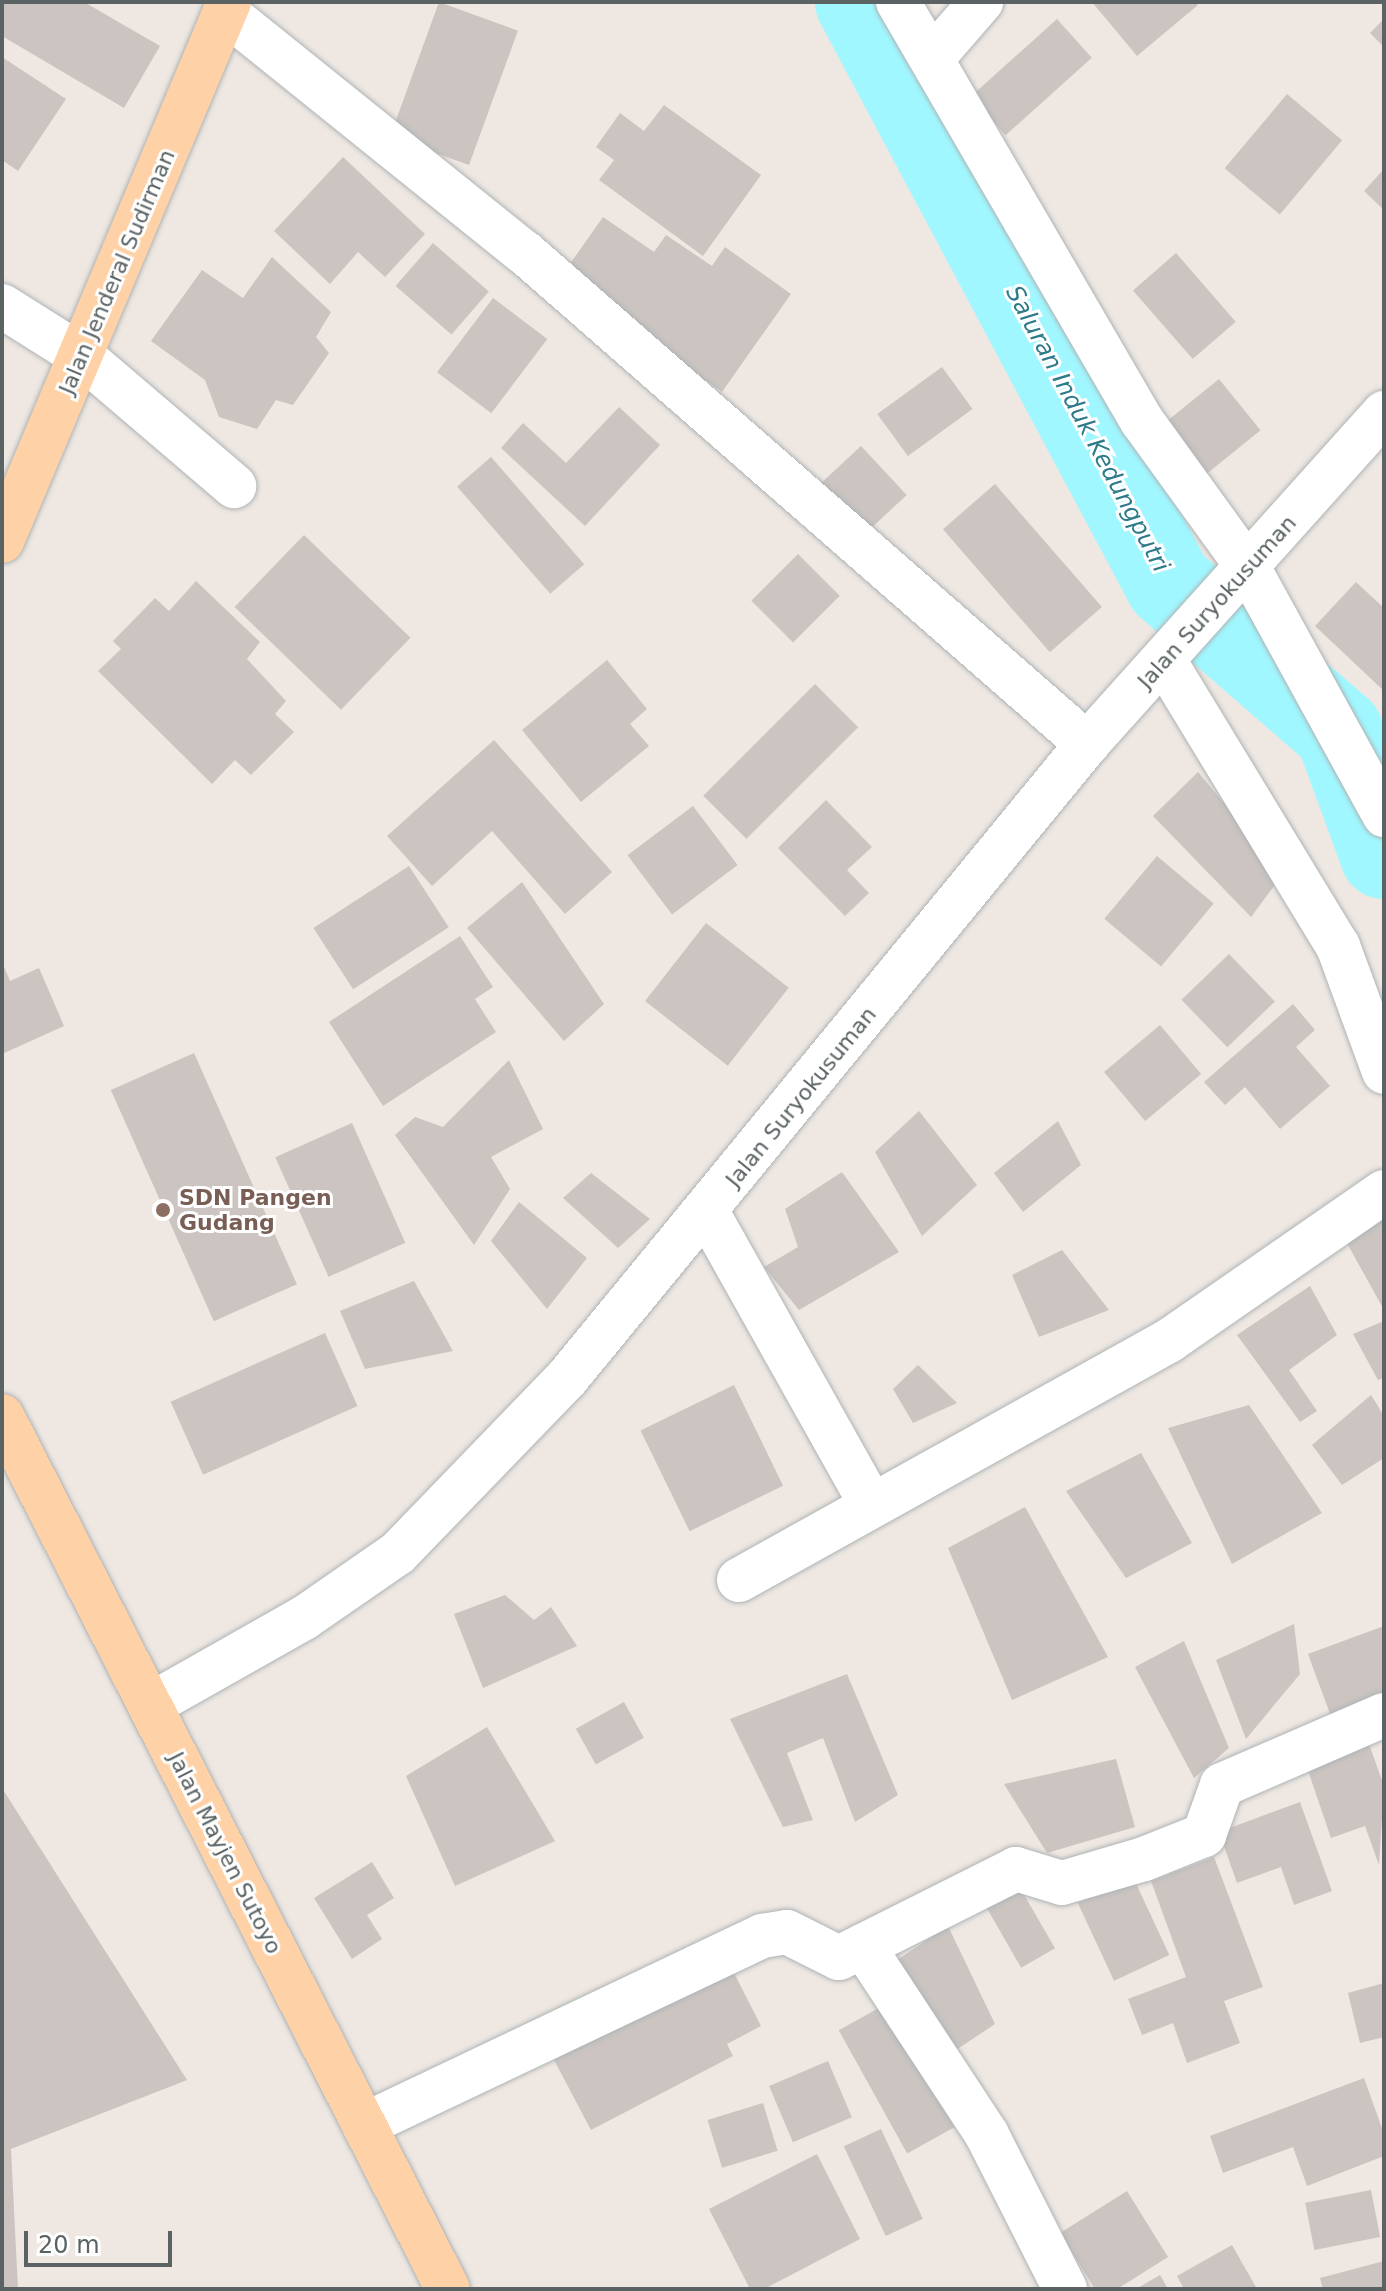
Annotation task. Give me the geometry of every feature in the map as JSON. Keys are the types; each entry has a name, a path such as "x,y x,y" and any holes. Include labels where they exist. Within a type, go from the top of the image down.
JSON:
{"main road":[{"name":"Jalan Jenderal Sudirman","path":"2,541 83,357 227,7"},
{"name":"Jalan Mayjen Sutoyo","path":"8,1436 150,1705 448,2289"}],"street":[{"path":"898,2 934,56 1142,421 1384,815"},
{"path":"934,56 981,2"},
{"path":"227,7 536,262 1087,744"},
{"path":"2,306 83,357 234,486"},
{"name":"Jalan Suryokusuman","path":"150,1705 304,1618 398,1553 567,1378 707,1212 1087,744 1239,579 1384,413"},
{"path":"1177,647 1338,946 1384,1072"},
{"path":"739,1580 870,1502 1170,1340 1384,1192"},
{"path":"707,1212 870,1502"},
{"path":"364,2125 762,1936 787,1932 827,1958 863,1946 1016,1869 1062,1883 1088,1880 1204,1835 1222,1785 1384,1715"},
{"path":"863,1946 987,2135 1065,2289"}],"building":[{"path":"2,2 84,2 160,46 124,108 2,36"},
{"path":"439,2 518,31 469,165 390,136"},
{"path":"1092,2 1195,2 1198,5 1137,56"},
{"path":"1057,19 1092,58 1006,135 971,97"},
{"path":"1384,19 1384,47 1370,33"},
{"path":"2,57 66,99 18,171 2,160"},
{"path":"1287,94 1342,140 1280,215 1225,168"},
{"path":"664,105 761,175 703,256 599,180 614,160 596,147 620,113 644,131"},
{"path":"343,157 425,234 385,277 358,252 330,284 274,231"},
{"path":"1384,169 1384,210 1364,191"},
{"path":"603,217 654,252 666,235 712,266 725,247 791,294 722,392 560,278"},
{"path":"433,243 489,292 451,335 396,286"},
{"path":"1176,253 1236,322 1193,359 1133,290"},
{"path":"272,257 331,312 316,337 329,353 293,405 276,400 257,429 219,417 205,380 151,341 202,270 243,298"},
{"path":"493,298 547,339 491,413 437,372"},
{"path":"942,367 973,409 908,456 877,414"},
{"path":"1219,379 1261,430 1206,474 1165,423"},
{"path":"619,407 660,445 585,526 501,448 523,423 566,463"},
{"path":"861,446 907,495 865,534 819,485"},
{"path":"491,457 584,564 550,594 457,487"},
{"path":"995,484 1102,607 1050,652 943,529"},
{"path":"304,535 410,638 341,710 235,607"},
{"path":"798,554 840,596 793,642 751,601"},
{"path":"196,581 260,642 247,659 286,701 275,714 294,732 251,775 235,760 212,784 98,671 121,649 113,641 155,598 169,611"},
{"path":"1356,582 1384,608 1384,691 1315,626"},
{"path":"607,660 647,709 630,724 649,746 581,802 522,730"},
{"path":"815,684 858,727 746,839 703,796"},
{"path":"494,740 612,872 565,914 492,831 432,886 387,836"},
{"path":"1198,772 1283,874 1251,917 1153,816"},
{"path":"826,800 872,847 847,870 869,893 845,916 778,848"},
{"path":"693,806 738,865 672,914 628,855"},
{"path":"1157,856 1214,904 1161,966 1104,919"},
{"path":"409,866 449,927 353,989 313,928"},
{"path":"522,882 604,1004 564,1041 467,928"},
{"path":"706,923 789,988 728,1066 645,1001"},
{"path":"460,936 493,987 475,999 496,1032 383,1106 329,1022"},
{"path":"1229,954 1275,1001 1227,1047 1182,1000"},
{"path":"2,962 10,981 39,968 64,1026 2,1054"},
{"path":"1293,1004 1315,1030 1296,1047 1330,1086 1280,1129 1245,1087 1225,1105 1204,1082"},
{"path":"1160,1025 1201,1074 1145,1121 1104,1072"},
{"path":"194,1053 297,1284 214,1321 111,1090"},
{"path":"509,1060 543,1129 491,1157 510,1189 474,1245 395,1135 415,1117 443,1127"},
{"path":"919,1111 977,1185 922,1236 875,1152"},
{"path":"1058,1121 1081,1165 1023,1212 994,1173"},
{"path":"352,1123 405,1243 329,1277 275,1157"},
{"path":"842,1172 899,1252 799,1310 764,1267 798,1247 785,1209"},
{"path":"591,1173 650,1219 618,1248 563,1198"},
{"path":"519,1202 587,1258 547,1309 491,1241"},
{"path":"1384,1214 1384,1310 1343,1236"},
{"path":"1062,1250 1109,1310 1039,1337 1012,1275"},
{"path":"414,1281 453,1351 365,1369 340,1311"},
{"path":"1310,1286 1337,1335 1289,1370 1317,1411 1300,1422 1237,1335"},
{"path":"1384,1321 1384,1378 1378,1380 1353,1334"},
{"path":"325,1333 358,1406 203,1475 171,1402"},
{"path":"918,1365 957,1403 913,1423 893,1389"},
{"path":"734,1385 783,1486 690,1531 641,1431"},
{"path":"1371,1395 1384,1416 1384,1458 1342,1485 1312,1445"},
{"path":"1249,1405 1322,1513 1232,1564 1168,1428"},
{"path":"1141,1453 1192,1543 1126,1578 1066,1491"},
{"path":"1025,1507 1108,1657 1012,1700 948,1548"},
{"path":"505,1595 534,1620 551,1607 577,1646 483,1688 454,1614"},
{"path":"1294,1624 1300,1674 1246,1739 1216,1660"},
{"path":"1384,1626 1384,1703 1333,1722 1308,1654"},
{"path":"1184,1641 1229,1748 1194,1778 1135,1667"},
{"path":"847,1674 898,1795 855,1822 823,1738 787,1753 813,1820 783,1827 730,1719"},
{"path":"624,1702 644,1738 596,1765 576,1729"},
{"path":"487,1727 555,1841 455,1886 406,1776"},
{"path":"1365,1733 1384,1786 1379,1865 1365,1826 1331,1838 1303,1756"},
{"path":"1116,1759 1135,1827 1047,1853 1004,1784"},
{"path":"2,1788 187,2080 11,2149 18,2289 2,2289"},
{"path":"1300,1802 1332,1891 1294,1905 1281,1867 1237,1883 1219,1832"},
{"path":"1214,1857 1263,1987 1224,2001 1240,2043 1187,2063 1173,2023 1142,2035 1128,1999 1186,1977 1151,1881"},
{"path":"372,1862 394,1898 367,1915 382,1939 352,1959 314,1898"},
{"path":"1133,1877 1169,1955 1114,1981 1078,1903"},
{"path":"1015,1879 1055,1948 1021,1968 981,1898"},
{"path":"948,1926 995,2024 956,2050 897,1960"},
{"path":"731,1967 761,2026 727,2044 733,2056 591,2130 554,2060"},
{"path":"1384,1983 1384,2037 1360,2043 1348,1993"},
{"path":"886,2004 954,2127 907,2154 839,2030"},
{"path":"828,2061 852,2117 793,2142 769,2086"},
{"path":"1364,2078 1384,2134 1384,2156 1307,2186 1293,2147 1223,2173 1210,2136"},
{"path":"763,2103 778,2151 722,2168 708,2120"},
{"path":"881,2129 923,2219 886,2236 844,2146"},
{"path":"817,2154 860,2239 764,2289 750,2289 709,2209"},
{"path":"1371,2190 1380,2237 1314,2250 1305,2203"},
{"path":"1127,2191 1168,2257 1117,2289 1095,2289 1060,2233"},
{"path":"1232,2245 1257,2289 1184,2289 1177,2276"},
{"path":"1384,2261 1384,2289 1323,2289 1320,2278"},
{"path":"1160,2275 1168,2289 1136,2289"}],"waterway":[{"name":"Saluran Induk Kedungputri","path":"859,2 1169,584 1339,732 1384,855"}],"place":[{"name":"SDN Pangen Gudang","path":"163,1210"}]}
